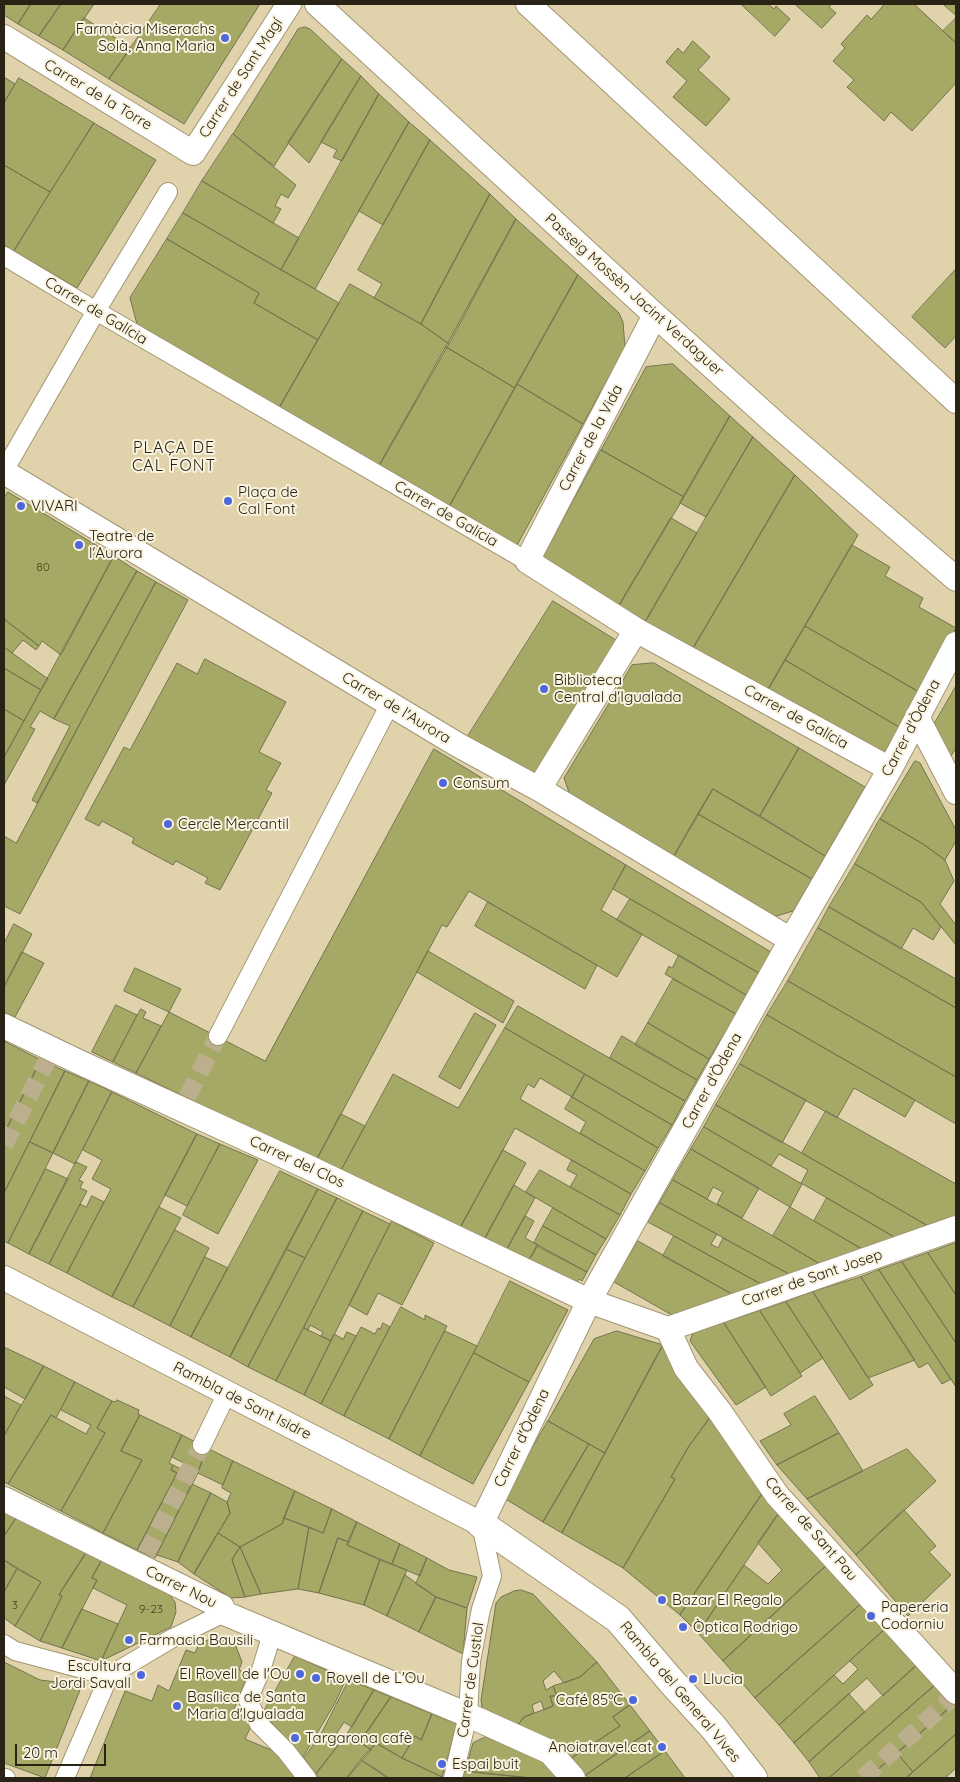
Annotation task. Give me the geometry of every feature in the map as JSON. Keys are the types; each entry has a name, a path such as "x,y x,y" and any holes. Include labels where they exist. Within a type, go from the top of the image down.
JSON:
{"street":[{"name":"Carrer de Sant Magí","path":"193,153 289,4"},
{"name":"Passeig Mossèn Jacint Verdaguer","path":"317,4 776,424 956,579"},
{"path":"528,4 956,401"},
{"name":"Carrer de la Torre","path":"4,37 193,153"},
{"path":"4,472 98,307 168,192"},
{"name":"Carrer de Galícia","path":"4,256 98,307 527,561 636,630 890,769"},
{"name":"Carrer de la Vida","path":"527,561 655,315"},
{"name":"Carrer de l'Aurora","path":"4,472 458,745 539,788 791,940"},
{"path":"539,788 636,630"},
{"name":"Carrer d'Òdena","path":"481,1524 589,1301 791,940 890,769 956,644"},
{"path":"218,1036 390,704"},
{"path":"917,718 956,792"},
{"name":"Carrer del Clos","path":"4,1026 49,1055 184,1103 310,1168 589,1301 668,1329"},
{"name":"Carrer de Sant Josep","path":"668,1329 956,1228"},
{"name":"Rambla de Sant Isidre","path":"4,1278 481,1524"},
{"name":"Carrer de Sant Pau","path":"668,1329 686,1368 720,1412 776,1495 956,1692"},
{"path":"202,1445 227,1393"},
{"name":"Carrer Nou","path":"4,1499 143,1560 222,1607 224,1613 468,1715 550,1752 573,1778"},
{"name":"Carrer de Custiol","path":"453,1778 468,1715 471,1661 481,1609 492,1576 481,1524"},
{"name":"Rambla del General Vives","path":"481,1524 618,1619 671,1682 714,1728 753,1778"},
{"path":"65,1778 109,1676 171,1639 224,1613"},
{"path":"272,1634 261,1670 248,1700 259,1724 286,1752 307,1778"},
{"path":"4,1644 15,1651 109,1676"}],"building":[{"path":"4,4 31,4 18,24 4,15"},
{"path":"31,4 61,4 39,36 18,24"},
{"path":"61,4 94,4 63,50 39,36"},
{"path":"161,4 260,4 184,124 109,79"},
{"path":"741,4 768,4 774,9 776,6 790,19 775,36"},
{"path":"795,4 832,4 829,7 836,13 822,28"},
{"path":"885,4 914,4 956,43 956,83 912,131 891,112 884,121 847,87 854,80 833,61 845,48 841,44 867,15 871,19"},
{"path":"943,4 956,4 956,15"},
{"path":"84,18 131,48 109,79 63,50"},
{"path":"956,18 956,43 943,31"},
{"path":"305,27 310,29 342,59 274,166 233,134 298,29"},
{"path":"693,41 710,57 698,70 730,99 706,126 673,97 687,81 666,62 678,48 683,53"},
{"path":"342,59 361,76 309,163 288,143"},
{"path":"361,76 379,94 342,161 333,157 337,150 321,142"},
{"path":"4,77 15,84 4,103"},
{"path":"19,78 94,123 50,192 4,165 4,103"},
{"path":"379,94 409,122 315,289 281,270"},
{"path":"409,122 430,140 383,225 359,211"},
{"path":"94,123 156,160 77,288 14,251"},
{"path":"233,134 296,185 288,198 281,194 275,206 281,209 273,223 202,181"},
{"path":"430,140 490,194 421,324 374,298 382,284 358,270"},
{"path":"4,165 50,192 14,251 4,245"},
{"path":"202,181 299,238 281,270 183,213"},
{"path":"490,194 516,219 449,344 421,324"},
{"path":"183,213 339,303 318,340 254,303 259,293 167,239"},
{"path":"516,219 578,275 515,388 446,347"},
{"path":"167,239 259,293 254,303 318,340 278,410 138,328 130,298"},
{"path":"956,269 956,336 945,348 912,317"},
{"path":"578,275 619,313 623,322 625,347 583,424 517,384"},
{"path":"350,284 421,324 449,344 378,468 278,410"},
{"path":"446,347 515,388 448,509 378,468"},
{"path":"673,364 730,416 684,497 601,450 646,367"},
{"path":"517,384 583,424 515,549 448,509"},
{"path":"730,416 753,437 706,517 680,503"},
{"path":"753,437 795,475 691,652 644,624"},
{"path":"601,450 684,497 617,609 540,563"},
{"path":"795,475 858,535 765,695 691,652"},
{"path":"8,492 114,556 61,655 42,641 39,646 4,619 4,498"},
{"path":"671,518 697,533 644,624 617,609"},
{"path":"852,545 890,567 885,576 923,598 919,607 956,628 919,692 805,626"},
{"path":"114,556 137,571 54,719 40,711 30,727 35,729 4,785 4,758"},
{"path":"137,571 156,582 37,803 32,800 70,726 54,719"},
{"path":"156,582 188,600 20,914 4,906 4,836 16,843"},
{"name":"Biblioteca Central d'Igualada","path":"553,601 619,642 534,777 468,736"},
{"path":"4,619 39,646 36,650 23,640 12,653 4,647"},
{"path":"805,626 919,692 899,727 785,660"},
{"path":"4,647 48,679 41,690 4,668"},
{"path":"205,659 286,702 259,752 281,763 266,790 272,793 220,890 205,883 208,878 176,861 173,865 132,843 134,838 102,821 99,826 85,819 124,747 130,750 177,663 197,674"},
{"path":"785,660 899,727 879,762 765,695"},
{"path":"654,663 799,748 760,816 713,789 673,858 571,798 564,778 632,665"},
{"path":"4,668 41,690 24,721 4,709"},
{"path":"956,686 956,748 949,759 932,728"},
{"path":"4,709 24,721 5,755 4,755"},
{"path":"799,748 865,787 825,856 760,816"},
{"path":"434,749 626,865 601,910 642,934 617,977 469,891 447,927 442,925 316,1161 136,1073 169,1012 265,1061"},
{"path":"916,761 920,763 956,830 956,841 945,860 923,844 880,819"},
{"path":"713,789 825,856 812,879 698,814"},
{"path":"698,814 812,879 793,911 773,917 673,858"},
{"path":"880,819 923,844 945,860 954,881 940,904 956,925 956,945 921,902 855,864"},
{"path":"855,864 921,902 941,927 933,940 913,928 901,949 829,907"},
{"path":"626,865 771,952 759,973 613,889"},
{"path":"630,899 759,973 746,995 617,920"},
{"path":"488,902 597,965 585,989 475,926"},
{"path":"829,907 956,979 956,1008 818,928"},
{"path":"14,924 32,934 4,987 4,944"},
{"path":"818,928 956,1008 956,1077 788,981"},
{"path":"428,951 514,1001 503,1023 417,972"},
{"path":"22,952 44,963 15,1017 4,1012 4,987"},
{"path":"679,955 746,995 736,1014 665,974 669,966 672,968"},
{"path":"135,968 181,989 169,1012 124,991"},
{"path":"673,979 736,1014 709,1059 648,1023"},
{"path":"788,981 956,1077 956,1124 767,1015"},
{"path":"116,1005 137,1015 113,1062 92,1052"},
{"path":"518,1006 685,1101 672,1125 505,1028"},
{"path":"141,1009 146,1012 143,1018 161,1026 136,1073 113,1062"},
{"path":"475,1013 496,1025 460,1089 439,1077"},
{"path":"767,1015 915,1100 905,1117 854,1088 837,1118 740,1064"},
{"path":"648,1023 709,1059 697,1080 635,1045"},
{"path":"505,1028 585,1074 572,1097 540,1078 534,1088 528,1084 520,1099 645,1171 631,1194 515,1128 459,1230 340,1172 393,1074 458,1108"},
{"path":"622,1036 697,1080 685,1101 610,1058"},
{"path":"4,1041 41,1060 4,1134"},
{"path":"41,1060 65,1071 4,1193 4,1134"},
{"path":"740,1064 806,1100 782,1143 716,1105"},
{"path":"65,1071 89,1081 53,1153 30,1142"},
{"path":"585,1074 672,1125 658,1148 572,1097"},
{"path":"89,1081 112,1092 75,1164 53,1153"},
{"path":"112,1092 197,1134 112,1297 67,1273 111,1189 92,1179 102,1160 83,1150"},
{"path":"572,1097 658,1148 645,1171 580,1133 586,1122 565,1109"},
{"path":"716,1105 928,1226 896,1238 801,1183 808,1170 779,1154 771,1166 704,1127"},
{"path":"826,1111 956,1184 956,1217 928,1226 802,1153"},
{"path":"341,1114 365,1126 340,1172 316,1161"},
{"path":"704,1127 802,1184 790,1207 691,1149"},
{"path":"197,1134 220,1144 187,1206 165,1195"},
{"path":"30,1142 53,1153 8,1243 4,1241 4,1193"},
{"path":"220,1144 258,1160 218,1234 183,1215"},
{"path":"691,1149 759,1188 742,1218 717,1204 723,1192 713,1187 707,1199 673,1180"},
{"path":"503,1150 526,1163 483,1242 459,1230"},
{"path":"572,1160 631,1194 620,1215 570,1187 577,1175 567,1170"},
{"path":"76,1162 87,1167 79,1180 83,1182 80,1188 87,1191 49,1264 29,1254"},
{"path":"46,1169 68,1179 29,1254 8,1243"},
{"path":"540,1170 620,1215 606,1239 526,1192"},
{"path":"280,1171 318,1189 230,1357 191,1337"},
{"path":"673,1180 820,1264 789,1274 660,1203"},
{"path":"514,1185 535,1198 505,1253 483,1242"},
{"path":"318,1189 337,1198 305,1258 286,1249"},
{"path":"92,1196 104,1202 67,1273 49,1264 80,1204 86,1207"},
{"path":"337,1198 363,1211 276,1381 248,1367"},
{"path":"827,1198 896,1238 862,1249 814,1221"},
{"path":"660,1203 717,1234 711,1244 718,1248 723,1238 789,1274 761,1284 648,1222"},
{"path":"159,1207 181,1218 133,1307 112,1297"},
{"path":"790,1207 862,1249 820,1264 773,1236"},
{"path":"553,1208 606,1239 596,1255 543,1226"},
{"path":"363,1211 390,1224 331,1341 321,1336 323,1332 310,1325 308,1330 304,1328"},
{"path":"525,1216 534,1221 525,1238 538,1245 527,1264 505,1253"},
{"path":"392,1221 434,1243 402,1305 378,1293 367,1315 349,1305"},
{"path":"543,1226 596,1255 587,1272 534,1243"},
{"path":"175,1230 209,1248 170,1326 133,1307"},
{"path":"674,1236 761,1284 732,1294 663,1256"},
{"path":"638,1241 732,1294 672,1315 614,1282"},
{"path":"956,1243 956,1295 928,1253"},
{"path":"537,1246 587,1272 582,1281 579,1279 576,1284 527,1264"},
{"path":"286,1249 305,1258 248,1367 230,1357"},
{"path":"928,1253 956,1295 956,1343 902,1262"},
{"path":"205,1257 228,1268 191,1337 170,1326"},
{"path":"902,1262 956,1343 956,1387 879,1270"},
{"path":"879,1270 951,1379 942,1384 928,1363 919,1368 861,1277"},
{"path":"861,1277 915,1360 868,1378 813,1292"},
{"path":"510,1281 568,1310 529,1382 474,1353"},
{"path":"813,1292 873,1385 850,1400 786,1302"},
{"path":"786,1302 823,1358 800,1373 760,1311"},
{"path":"401,1307 425,1320 425,1315 447,1326 389,1439 344,1416"},
{"path":"760,1311 802,1376 771,1396 724,1323"},
{"path":"383,1323 390,1327 344,1416 321,1404 361,1327 375,1334"},
{"path":"724,1323 766,1387 736,1405 690,1341 693,1333"},
{"path":"304,1328 331,1341 304,1395 276,1381"},
{"path":"445,1331 477,1346 420,1456 389,1439"},
{"path":"617,1331 663,1345 605,1453 548,1421 594,1339"},
{"path":"347,1332 356,1336 321,1404 304,1395 334,1334 343,1339"},
{"path":"663,1345 712,1415 689,1446 671,1477 675,1479 623,1568 562,1533"},
{"path":"4,1347 44,1366 25,1399 4,1387"},
{"path":"474,1353 529,1382 473,1484 420,1456"},
{"path":"44,1366 75,1382 56,1418 51,1415 8,1484 4,1482 4,1436"},
{"path":"75,1382 112,1401 97,1428 105,1433 61,1511 8,1484 51,1415 86,1434 91,1425 61,1410"},
{"path":"4,1396 21,1405 4,1436"},
{"path":"815,1396 839,1433 777,1465 760,1441 791,1425 784,1414"},
{"path":"117,1400 139,1410 138,1414 140,1415 121,1451 142,1460 103,1533 61,1511 105,1433 97,1428 112,1401 115,1402"},
{"path":"140,1415 182,1435 169,1463 173,1465 171,1470 177,1473 137,1550 103,1533 142,1460 121,1451"},
{"path":"712,1415 764,1491 680,1615 623,1568 675,1479 671,1477 689,1446"},
{"path":"548,1421 589,1444 543,1522 504,1498"},
{"path":"839,1433 863,1471 807,1499 777,1465"},
{"path":"182,1435 207,1448 198,1473 155,1558 137,1550 177,1473 171,1470 173,1465 189,1473 192,1467 172,1457"},
{"path":"589,1444 605,1453 562,1533 543,1522"},
{"path":"207,1448 233,1461 223,1485 198,1473"},
{"path":"907,1449 936,1481 856,1555 807,1499"},
{"path":"233,1461 295,1491 282,1524 240,1547 218,1533 230,1513 227,1502 231,1493 222,1488"},
{"path":"192,1484 211,1493 178,1562 157,1555"},
{"path":"295,1491 332,1509 323,1533 284,1518"},
{"path":"764,1491 781,1510 698,1633 680,1615"},
{"path":"211,1493 227,1502 230,1513 194,1574 178,1562"},
{"path":"332,1509 357,1522 349,1542 338,1538 319,1593 298,1589 309,1527 323,1533"},
{"path":"4,1510 17,1517 4,1536"},
{"path":"781,1510 828,1564 723,1661 698,1633 744,1565 768,1584 782,1570 758,1543"},
{"path":"904,1510 936,1546 929,1552 951,1575 908,1616 856,1555"},
{"path":"17,1517 88,1550 59,1595 62,1596 40,1641 15,1626 41,1582 4,1560 4,1536"},
{"path":"284,1518 309,1527 298,1589 261,1594 240,1547 282,1524"},
{"path":"357,1522 400,1544 392,1564 347,1545"},
{"path":"218,1533 240,1547 232,1560 245,1597 231,1598 194,1574"},
{"path":"338,1538 349,1542 347,1545 380,1560 364,1605 319,1593"},
{"path":"400,1544 427,1558 420,1576 392,1564"},
{"path":"240,1547 261,1594 245,1597 232,1560"},
{"path":"88,1550 103,1558 92,1578 97,1580 62,1648 40,1641 62,1596 59,1595"},
{"path":"103,1558 168,1593 175,1602 176,1612 171,1627 101,1661 127,1605 93,1588 97,1580 92,1578"},
{"path":"427,1558 449,1570 477,1577 467,1608 436,1597 416,1584"},
{"path":"4,1560 17,1569 4,1592"},
{"path":"380,1560 407,1570 387,1616 364,1605"},
{"path":"828,1564 862,1603 755,1698 723,1661"},
{"path":"17,1569 41,1582 15,1626 4,1618 4,1592"},
{"path":"405,1575 436,1597 419,1632 387,1616"},
{"path":"521,1590 533,1594 597,1662 580,1677 564,1683 554,1671 543,1681 546,1690 553,1686 557,1696 550,1696 553,1706 544,1710 541,1701 532,1705 534,1713 524,1717 517,1726 487,1713 482,1707 481,1700 496,1603 501,1597"},
{"path":"436,1597 467,1608 463,1654 419,1632"},
{"path":"862,1603 885,1629 779,1725 755,1698"},
{"path":"82,1609 118,1624 101,1661 62,1648"},
{"path":"885,1629 917,1665 883,1696 867,1678 794,1743 779,1725 834,1675 843,1684 858,1669 850,1661"},
{"name":"Basílica de Santa Maria d'Igualada","path":"216,1637 235,1644 242,1662 239,1670 248,1674 233,1712 253,1722 245,1739 283,1755 299,1778 90,1778 125,1691 152,1701 158,1685 169,1691 186,1650 195,1653 199,1644"},
{"path":"295,1656 346,1679 335,1703 303,1757 263,1713"},
{"path":"4,1662 40,1680 82,1685 45,1778 4,1763"},
{"path":"597,1662 630,1705 613,1717 620,1726 570,1759 517,1726 524,1717 553,1706 550,1696 557,1696 553,1686 580,1677"},
{"path":"917,1665 935,1685 829,1778 820,1778 809,1762"},
{"path":"349,1680 374,1690 352,1727 344,1722 333,1739 340,1743 316,1774 304,1758 322,1732"},
{"path":"935,1685 953,1705 868,1778 829,1778"},
{"path":"374,1690 391,1697 360,1742 348,1733"},
{"path":"849,1694 865,1712 809,1762 794,1743"},
{"path":"391,1697 432,1714 421,1740 415,1736 402,1758 376,1743 371,1750 360,1742"},
{"path":"630,1705 650,1731 586,1775 570,1759 620,1726 613,1717"},
{"path":"953,1705 956,1709 956,1734 913,1772 897,1753"},
{"path":"432,1714 457,1724 442,1777 402,1758 415,1736 421,1740"},
{"path":"650,1731 665,1751 625,1778 589,1778 586,1775"},
{"path":"348,1733 371,1750 347,1778 319,1778 316,1774"},
{"path":"956,1734 956,1768 945,1778 906,1778"},
{"path":"486,1737 538,1758 559,1778 531,1778 465,1771 473,1743"},
{"path":"376,1743 442,1778 386,1777 361,1760"},
{"path":"665,1751 685,1778 625,1778"},
{"path":"897,1753 913,1772 906,1778 868,1778"},
{"path":"361,1760 377,1770 389,1778 347,1778"},
{"path":"465,1771 481,1773 531,1778 463,1778"}],"tunnel":[{"path":"187,1097 218,1036"},
{"path":"4,1145 47,1061"},
{"path":"146,1554 202,1445"},
{"path":"863,1778 956,1694"}],"place":[{"name":"Farmàcia Miserachs Solà, Anna Maria","path":"225,38"},
{"name":"Plaça de Cal Font","path":"228,501"},
{"name":"VIVARI","path":"21,506"},
{"name":"Teatre de l'Aurora","path":"79,545"},
{"name":"Biblioteca Central d'Igualada","path":"544,689"},
{"name":"Consum","path":"443,783"},
{"name":"Cercle Mercantil","path":"168,824"},
{"name":"Bazar El Regalo","path":"662,1600"},
{"name":"Papereria Codorniu","path":"871,1616"},
{"name":"Òptica Rodrigo","path":"683,1627"},
{"name":"Farmacia Bausili","path":"129,1640"},
{"name":"El Rovell de I'Ou","path":"300,1674"},
{"name":"Escultura Jordi Savall","path":"141,1675"},
{"name":"Rovell de L'Ou","path":"316,1678"},
{"name":"Llucia","path":"693,1679"},
{"name":"Café 85°C","path":"633,1700"},
{"name":"Basílica de Santa Maria d'Igualada","path":"177,1706"},
{"name":"Targarona cafè","path":"295,1738"},
{"name":"Anoiatravel.cat","path":"662,1747"},
{"name":"Espai buit","path":"442,1764"}],"district":[{"name":"PLAÇA DE CAL FONT","path":"174,457"}]}
